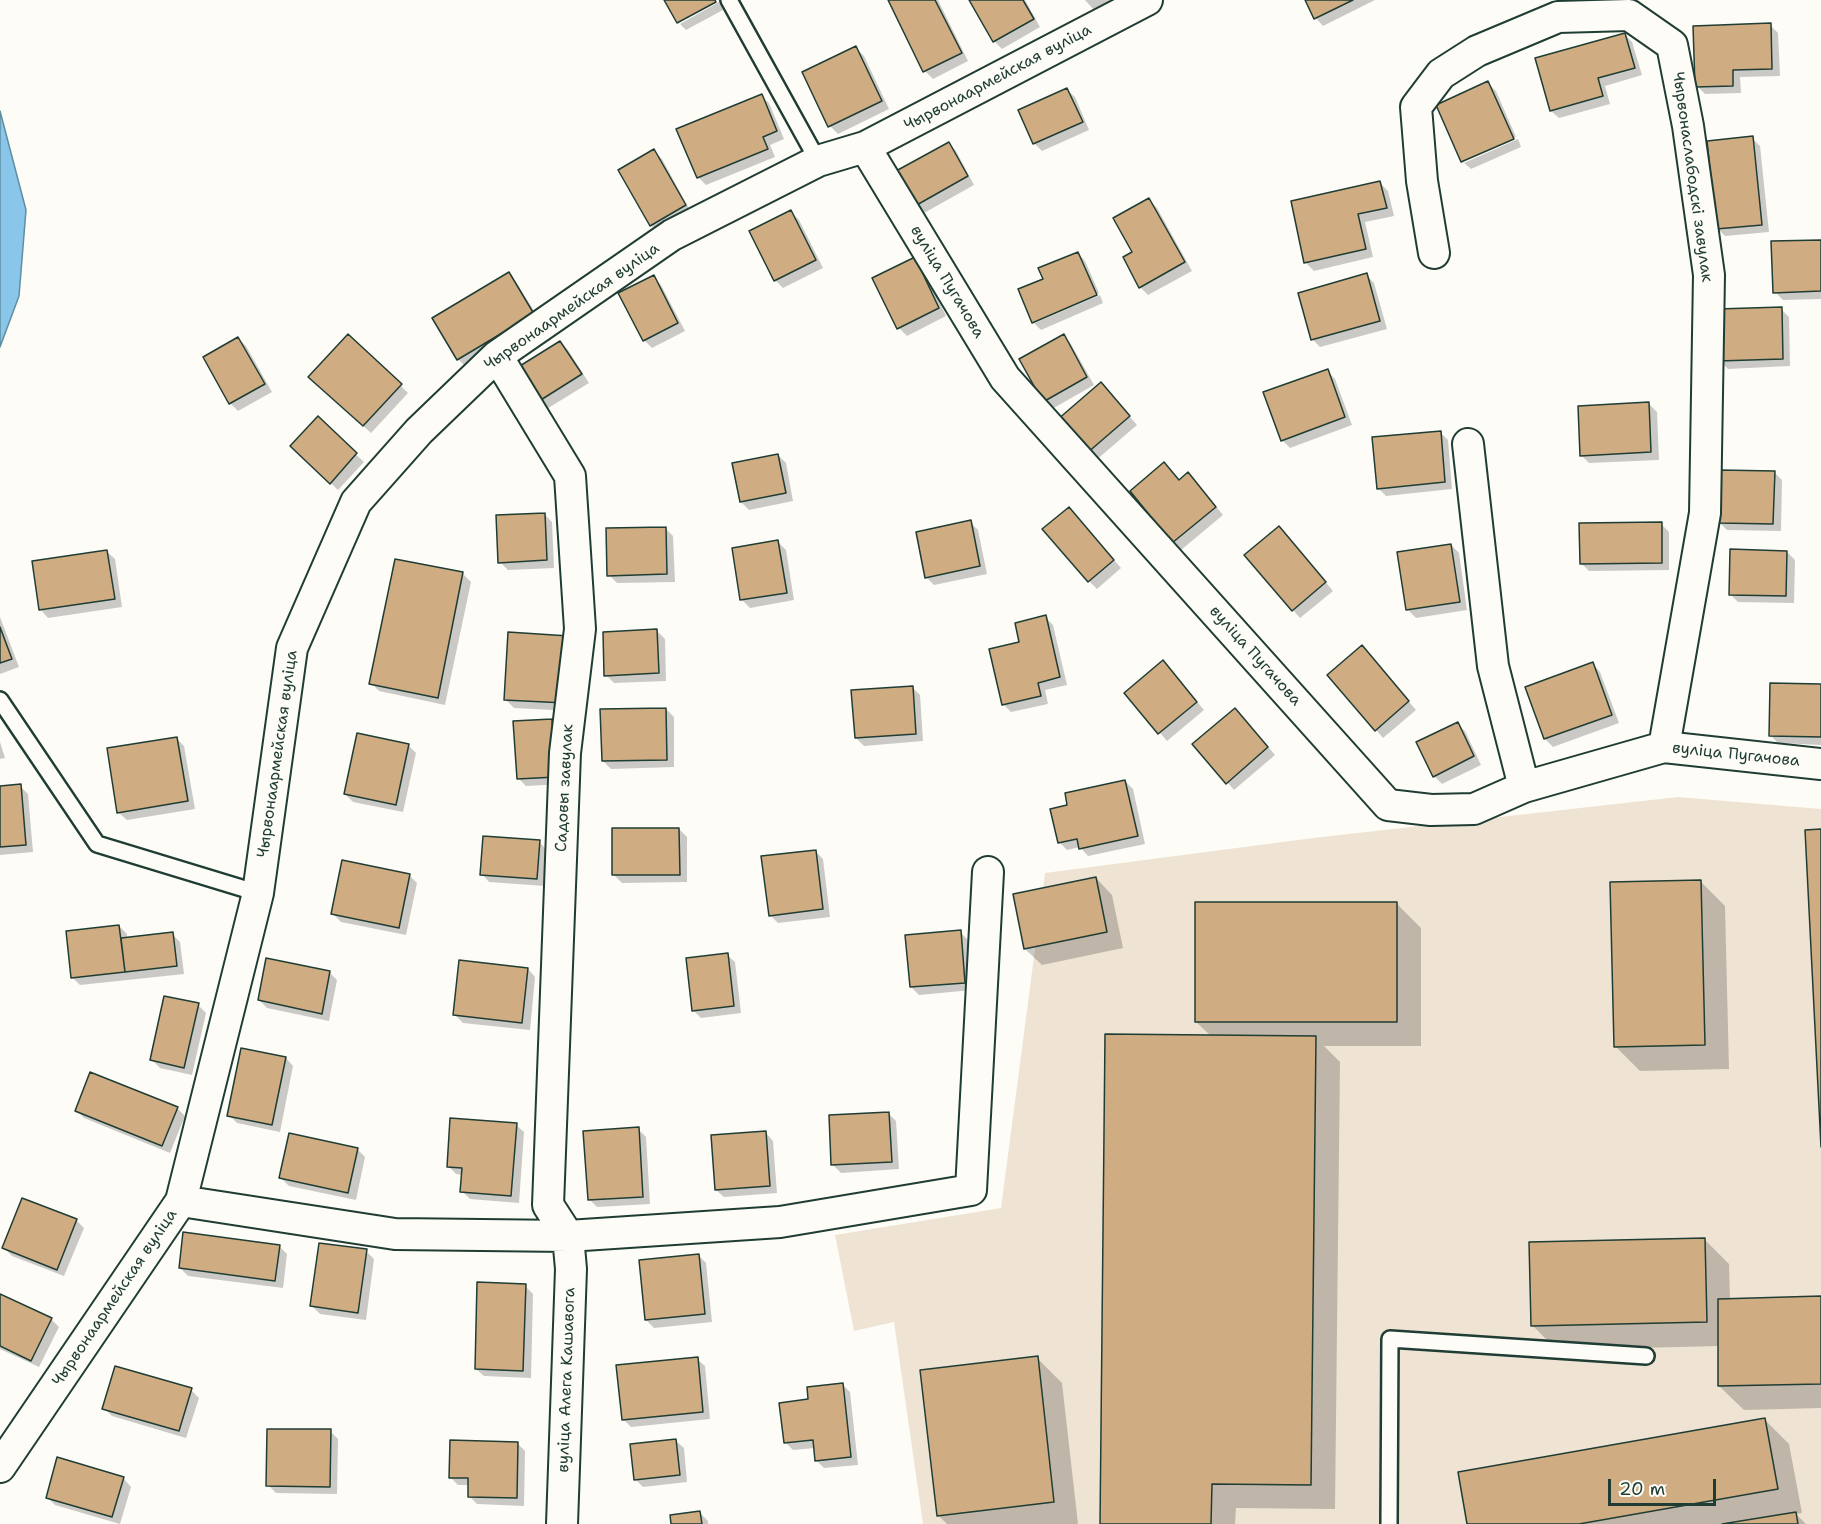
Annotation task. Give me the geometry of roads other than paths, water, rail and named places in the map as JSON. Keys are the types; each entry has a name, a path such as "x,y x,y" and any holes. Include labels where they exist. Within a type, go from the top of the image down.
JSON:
{"street":[{"name":"Чырвонаармейская вуліца","path":"0,1467 181,1201 258,894 292,648 356,502 419,430 497,356 672,235 818,160 865,147 1147,0"},
{"name":"Чырвонаслабодскі завулак","path":"1434,253 1422,181 1416,107 1441,74 1477,51 1558,17 1629,15 1672,45 1688,126 1709,275 1705,513 1664,747"},
{"name":"вуліца Пугачова","path":"865,147 1005,378 1388,805 1431,810 1474,809 1524,787 1664,747 1821,764"},
{"name":"Садовы завулак","path":"497,356 570,476 580,628 565,753 548,1205 568,1236"},
{"path":"1468,444 1493,666 1524,787"},
{"path":"181,1201 395,1234 568,1236 780,1222 970,1190 988,872"},
{"name":"вуліца Алега Кашавога","path":"562,1524 571,1269 568,1236"}],"lane":[{"path":"729,0 818,160"},
{"path":"0,700 97,844 258,894"},
{"path":"1389,1524 1390,1339 1646,1356"}],"water":[{"path":"0,111 26,210 19,296 0,347"}]}
